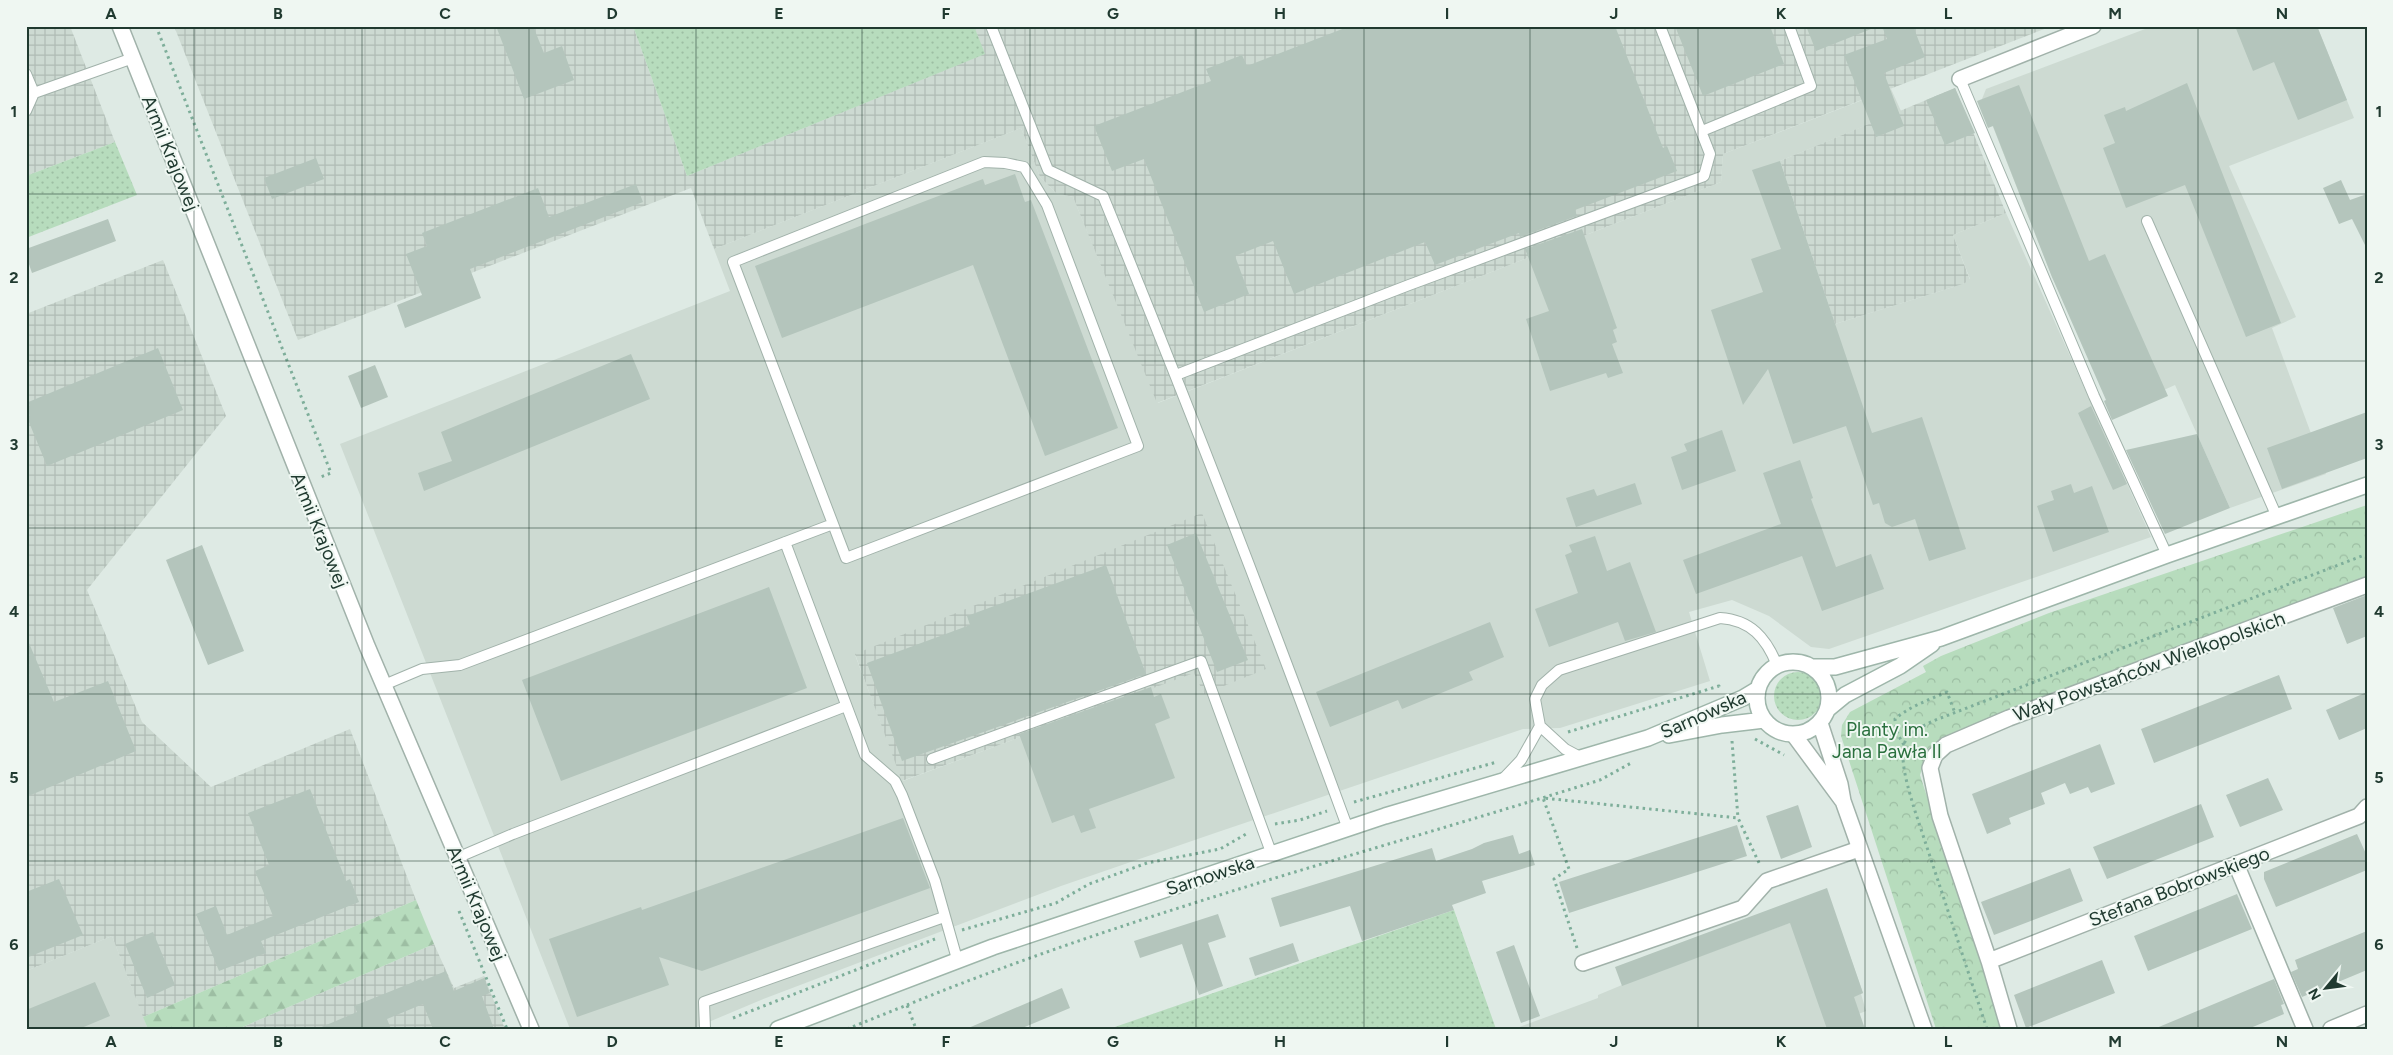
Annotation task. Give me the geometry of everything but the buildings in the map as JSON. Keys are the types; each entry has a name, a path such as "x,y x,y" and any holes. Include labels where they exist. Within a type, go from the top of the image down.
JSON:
{"street":[{"name":"Armii Krajowej","path":"120,26 349,602 531,1029"},
{"path":"1960,79 2093,26"},
{"path":"1812,666 1819,672 1828,687 1830,698 1828,709 1820,723 1805,733 1794,734 1778,730 1764,720 1757,700 1758,689 1762,679 1777,665 1795,662 1812,666 1835,667 1941,638 2167,555 2367,485"},
{"name":"Wały Powstańców Wielkopolskich","path":"1989,961 1935,798 1930,768 1935,755 1959,738 2009,718 2367,585"},
{"path":"1828,709 1845,695 1900,666 1941,638"},
{"name":"Sarnowska","path":"1648,738 1743,698 1758,689"},
{"name":"Sarnowska","path":"778,1029 957,959 1348,829 1500,781 1648,738 1732,723 1764,720"},
{"path":"1820,723 1840,784 1842,801 1924,1029"},
{"path":"1794,734 1842,801"},
{"name":"Stefana Bobrowskiego","path":"1989,961 2359,816 2367,807"},
{"path":"1583,963 1743,908 1767,881 1859,849"},
{"path":"2236,864 2305,1029"},
{"path":"1989,961 2009,1029"},
{"path":"2331,1029 2367,1014"}],"lane":[{"path":"991,26 1048,170 1103,196 1176,375 1293,676 1348,829"},
{"path":"1176,375 1409,285 1704,176 1710,154 1660,26"},
{"path":"1702,132 1811,86 1789,26"},
{"path":"26,111 34,93 133,58"},
{"path":"26,74 34,93"},
{"path":"1960,79 2094,396 2167,555"},
{"path":"984,162 1005,163 1024,167 1047,206 1138,446 846,558 833,524 732,262 984,162"},
{"path":"2147,221 2277,517"},
{"path":"384,684 422,669 460,665 833,524"},
{"path":"785,542 865,755 895,781 902,795 935,881 957,959"},
{"path":"1580,757 1565,749 1540,726 1535,699 1542,684 1559,670 1720,618 1737,620 1753,628 1763,639 1777,665"},
{"path":"932,759 1201,661 1272,855"},
{"path":"459,857 513,834 846,706"},
{"path":"1500,781 1521,760 1540,726"},
{"path":"705,1029 704,1002 944,917"}],"path":[{"path":"156,26 330,473"},
{"path":"1904,745 1910,734 1918,728 2367,554"},
{"path":"1955,713 1947,692 1918,704 1895,719 1897,734 1904,745 1906,777 1914,808 1987,1029"},
{"path":"1732,736 1738,818 1767,881"},
{"path":"1752,738 1780,751 1786,756"},
{"path":"846,1029 977,976 1074,941 1201,900 1600,780 1639,760"},
{"path":"1543,798 1738,818"},
{"path":"1543,798 1568,869 1554,879 1583,963"},
{"path":"907,1005 916,1029"}],"shaded area":[{"path":"26,26 70,26 115,142 26,176"},
{"path":"174,26 633,26 687,176 984,54 974,26 2052,26 1723,154 1721,182 1157,403 1073,197 1056,193 1040,177 1021,128 714,249 691,188 298,340"},
{"path":"2153,26 2317,26 2354,118 2229,166 2296,317 2272,328 2326,474 2230,508 2175,385 2119,410 2052,277 1982,99 1986,89"},
{"path":"1955,88 2006,213 1953,235 1970,280 1963,284 1835,324 1780,161"},
{"path":"1891,89 1901,111 1780,161 1835,324 1963,284 1970,279 1953,235 2006,213 2151,537 1829,649 1811,647 1769,616 1732,600 1689,612 1710,681 1560,728 1523,729 1218,832 1061,886 761,1000 692,1029 570,1029 340,444 730,291 714,249 1021,128 1040,177 1056,193 1073,197 1158,403 1721,182 1723,154","holes":["855,655 1266,668 1204,694 1195,672 903,781"]},
{"path":"163,260 226,416 87,590 142,722 211,787 350,729 416,900 143,1017 112,936 26,971 26,314"},
{"path":"1202,513 1266,669 1204,694 1194,673 902,781 855,654"},
{"path":"1830,908 1838,922 1863,993 1861,994 1866,1011 1820,1029 1514,1029 1598,998 1598,995 1622,985"},
{"path":"112,936 148,1029 26,1029 26,971"},
{"path":"434,944 454,988 484,976 505,1029 238,1029"}],"green space":[{"path":"633,26 974,26 985,54 687,176"},
{"path":"115,142 137,195 26,238 26,176"},
{"name":"Planty im. Jana Pawła II","path":"2367,505 2367,576 1959,730 1928,749 1920,775 2002,1029 1936,1029 1841,736 1842,725 1850,712 1926,672 1923,666 1941,656 2049,613"},
{"path":"1793,672 1803,672 1812,676 1818,682 1821,687 1821,705 1812,716 1803,720 1793,720 1784,716 1778,710 1774,701 1774,691 1778,682 1784,676"},
{"path":"416,900 434,944 238,1029 148,1029 143,1017"},
{"path":"1454,910 1496,1029 1109,1029"}]}
